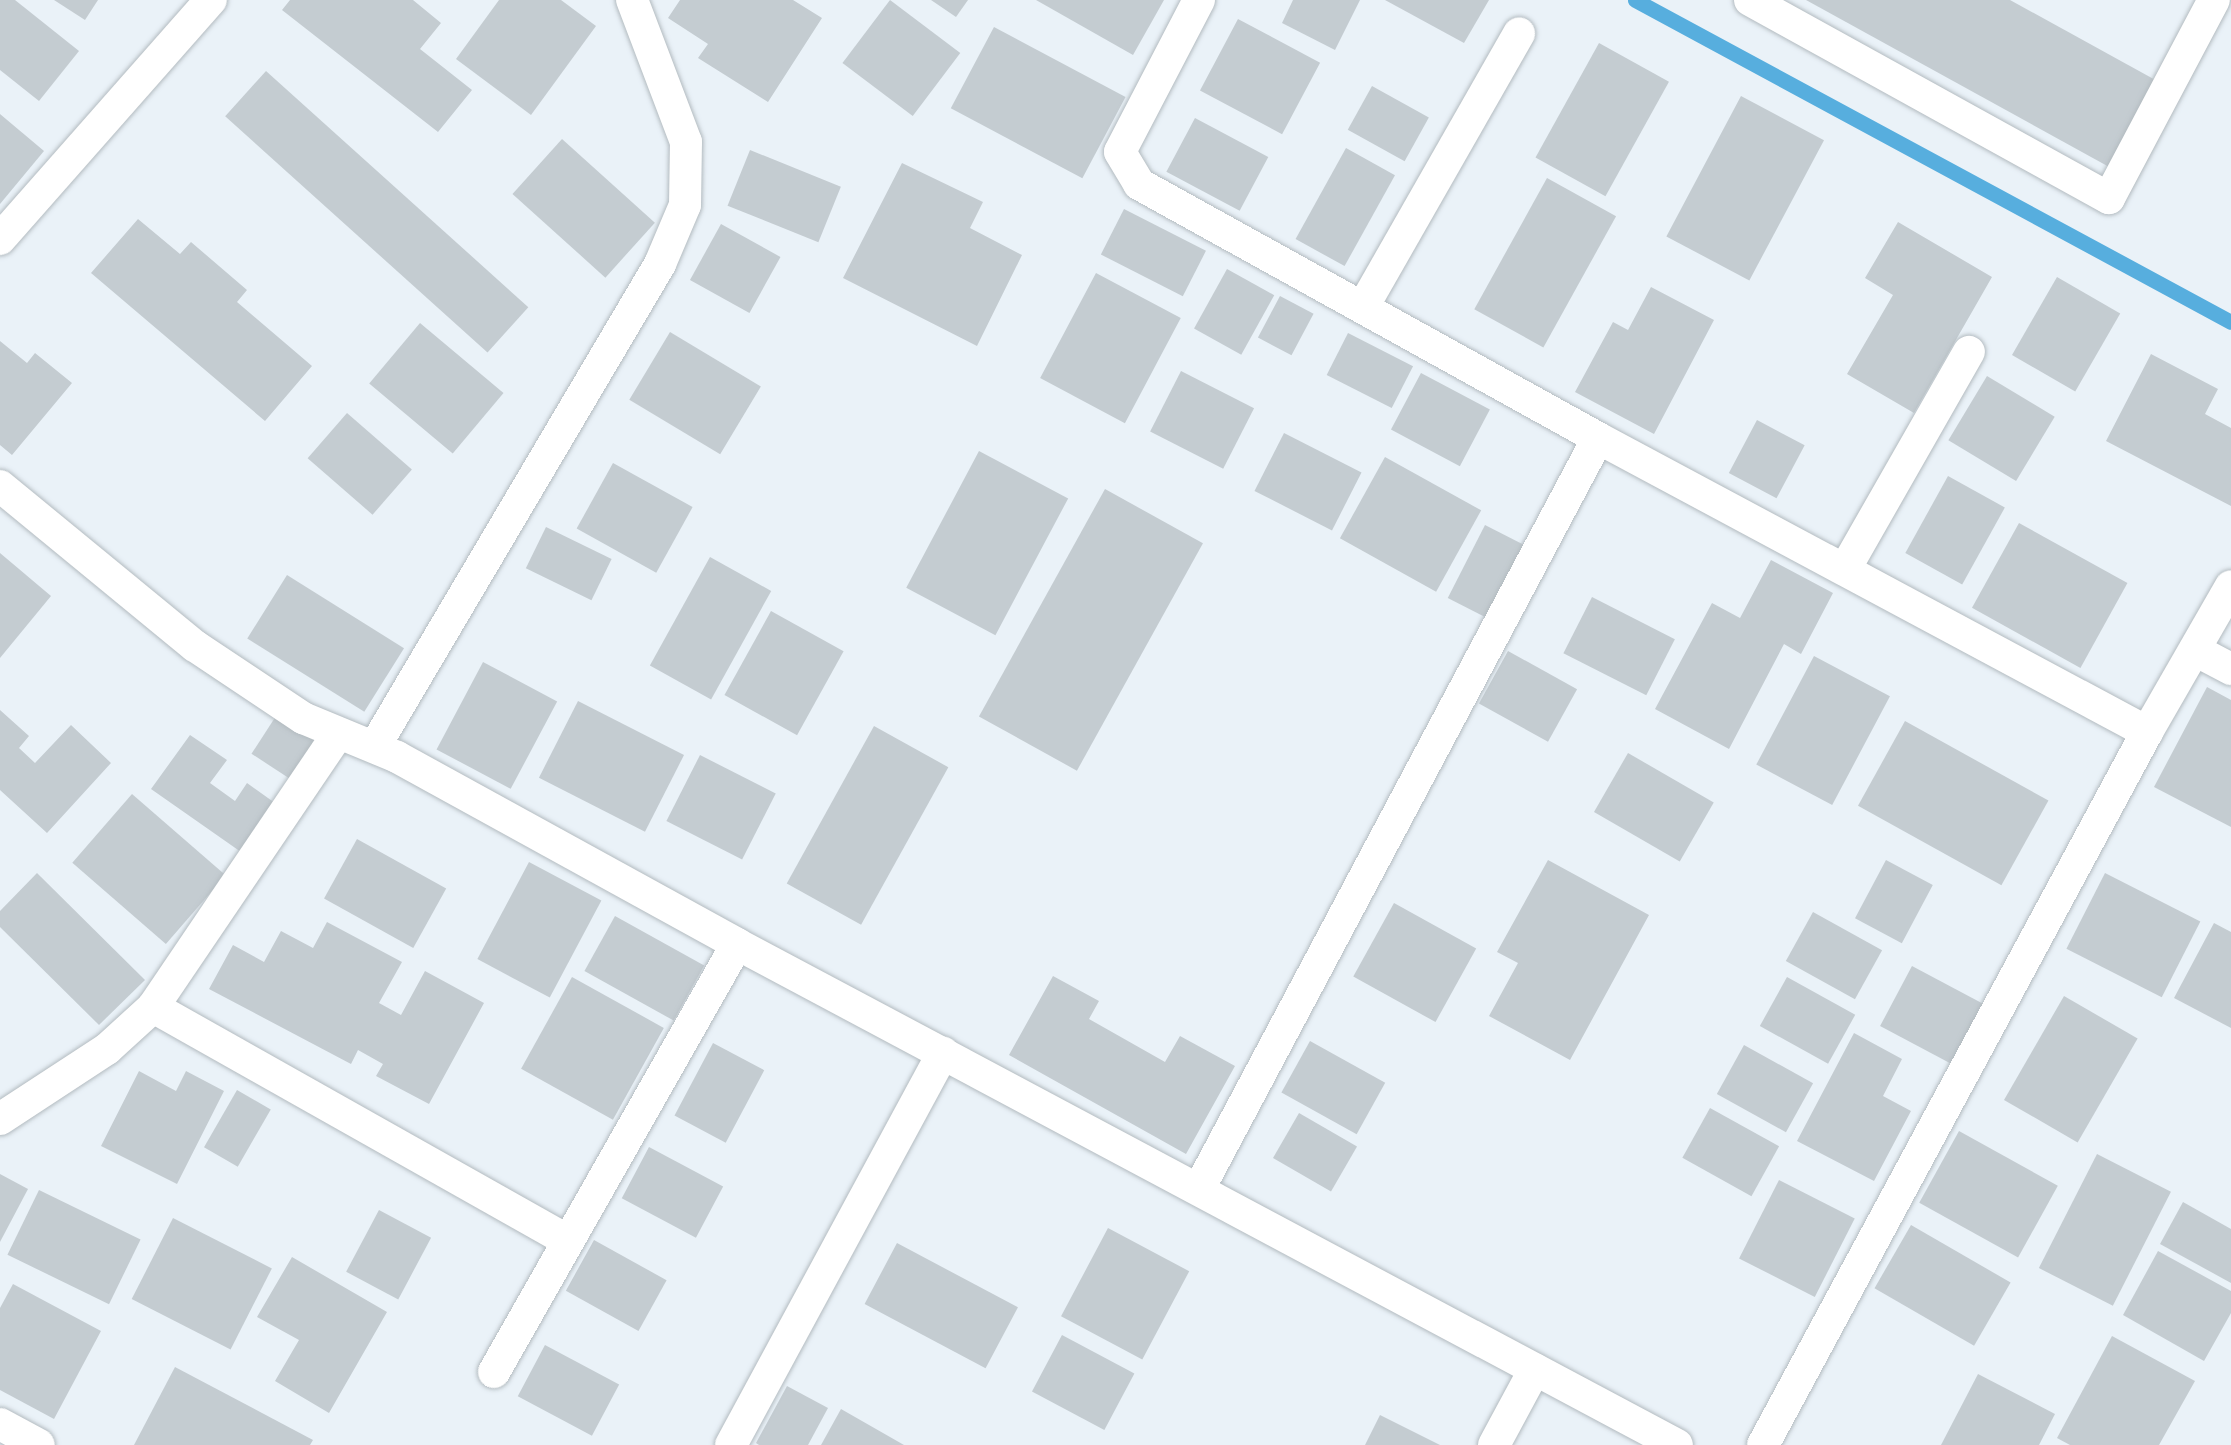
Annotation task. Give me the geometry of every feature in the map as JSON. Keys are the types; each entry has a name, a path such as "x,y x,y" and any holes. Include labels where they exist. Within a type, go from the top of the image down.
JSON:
{"lane":[{"path":"0,240 210,0"},
{"path":"375,746 660,264 685,205 686,142 632,0"},
{"path":"1200,0 1120,152 1140,184 1598,438 2148,732"},
{"path":"1750,0 2109,198 2214,0"},
{"path":"1363,307 1519,33"},
{"path":"1845,569 1969,352"},
{"path":"1200,1187 1598,438"},
{"path":"0,486 196,646 304,718 375,746 737,944 1200,1187 1676,1445"},
{"path":"1763,1445 2148,732 2231,586"},
{"path":"2196,650 2231,670"},
{"path":"0,1120 107,1049 153,1006 338,734"},
{"path":"494,1372 737,944"},
{"path":"153,1006 568,1241"},
{"path":"732,1445 943,1053"},
{"path":"1494,1445 1535,1369"},
{"path":"0,1424 39,1445"}],"building":[{"path":"0,0 15,0 79,51 39,101 0,70"},
{"path":"54,0 98,0 85,20"},
{"path":"290,0 413,0 441,23 420,49 472,90 438,132 282,10"},
{"path":"499,0 561,0 596,26 531,115 456,59"},
{"path":"680,0 793,0 822,18 768,102 698,58 708,44 668,18"},
{"path":"890,0 960,53 913,116 842,63"},
{"path":"931,0 968,0 956,17"},
{"path":"1036,0 1164,0 1133,55"},
{"path":"1293,0 1360,0 1335,50 1282,23"},
{"path":"1385,0 1489,0 1464,43"},
{"path":"1806,0 2010,0 2159,82 2111,168"},
{"path":"1238,19 1320,63 1282,134 1200,91"},
{"path":"994,27 1126,97 1082,178 951,108"},
{"path":"1599,43 1669,82 1605,196 1535,158"},
{"path":"266,71 528,307 488,353 225,116"},
{"path":"1372,86 1429,118 1405,161 1348,130"},
{"path":"1741,96 1824,140 1749,281 1666,236"},
{"path":"0,114 44,151 0,204"},
{"path":"1195,118 1268,157 1240,211 1166,172"},
{"path":"562,139 655,223 605,278 512,194"},
{"path":"1346,148 1395,175 1345,266 1296,239"},
{"path":"750,150 841,187 818,242 728,206"},
{"path":"902,163 983,202 970,228 1022,255 977,346 843,278"},
{"path":"1547,178 1616,216 1543,347 1474,309"},
{"path":"1124,209 1206,251 1183,296 1101,254"},
{"path":"138,219 180,254 191,242 247,290 237,302 312,366 265,421 91,273"},
{"path":"1898,222 1992,277 1914,413 1847,374 1893,295 1865,278"},
{"path":"721,224 780,257 749,313 690,280"},
{"path":"1227,269 1274,295 1241,355 1194,328"},
{"path":"1096,273 1181,318 1125,423 1040,378"},
{"path":"2057,277 2120,314 2075,391 2012,355"},
{"path":"1651,287 1714,320 1654,434 1575,392 1613,322 1628,330"},
{"path":"1280,296 1314,314 1291,355 1258,337"},
{"path":"420,323 503,393 453,454 369,384"},
{"path":"670,332 761,387 720,454 629,400"},
{"path":"1348,333 1413,366 1392,408 1327,375"},
{"path":"0,341 27,363 35,353 72,383 12,455 0,445"},
{"path":"2151,354 2218,389 2205,414 2231,428 2231,506 2106,441"},
{"path":"1181,371 1254,408 1223,469 1150,432"},
{"path":"1421,373 1490,410 1460,466 1391,430"},
{"path":"1987,376 2055,417 2016,481 1948,440"},
{"path":"347,413 412,469 373,515 308,458"},
{"path":"1757,420 1805,445 1777,498 1729,473"},
{"path":"1284,433 1362,472 1332,530 1254,491"},
{"path":"979,451 1068,498 995,635 906,588"},
{"path":"1385,457 1481,510 1436,592 1340,538"},
{"path":"613,463 693,507 656,573 577,529"},
{"path":"1948,476 2005,508 1962,584 1905,553"},
{"path":"1105,489 1203,543 1077,771 979,716"},
{"path":"2019,523 2127,583 2080,668 1972,608"},
{"path":"1485,525 1524,545 1487,618 1448,598"},
{"path":"546,527 612,559 591,600 526,568"},
{"path":"0,553 51,596 0,658"},
{"path":"710,557 771,591 711,699 650,665"},
{"path":"1771,560 1833,593 1801,654 1784,644 1729,749 1655,709 1712,603 1740,618"},
{"path":"287,575 404,648 364,712 247,639"},
{"path":"1592,597 1675,639 1646,695 1563,653"},
{"path":"771,611 844,651 797,735 724,695"},
{"path":"1508,651 1577,689 1548,742 1479,703"},
{"path":"1814,656 1890,696 1832,805 1756,765"},
{"path":"483,662 557,701 511,789 437,749"},
{"path":"2207,687 2231,700 2231,827 2154,787"},
{"path":"578,701 684,755 645,832 539,778"},
{"path":"0,710 29,736 19,748 35,763 71,725 111,763 47,833 0,790"},
{"path":"276,716 316,742 292,780 251,754"},
{"path":"1905,721 2048,801 2001,885 1858,806"},
{"path":"874,726 948,767 861,925 787,883"},
{"path":"190,735 227,760 210,783 235,801 247,783 275,803 241,852 151,789"},
{"path":"1628,753 1714,802 1680,861 1594,812"},
{"path":"700,755 776,794 742,860 666,821"},
{"path":"132,794 226,875 166,944 72,863"},
{"path":"357,839 446,888 413,948 324,898"},
{"path":"1548,860 1649,915 1570,1060 1489,1016 1518,963 1497,952"},
{"path":"1886,860 1933,885 1902,943 1855,918"},
{"path":"529,862 601,900 550,998 477,959"},
{"path":"37,873 145,980 99,1025 0,927 0,911"},
{"path":"2105,873 2200,922 2162,997 2066,949"},
{"path":"1394,903 1476,949 1435,1022 1353,976"},
{"path":"1813,912 1882,950 1855,999 1786,961"},
{"path":"615,916 704,965 674,1021 584,971"},
{"path":"327,922 402,962 379,1003 401,1015 425,971 484,1003 429,1104 376,1076 383,1064 358,1050 351,1064 209,989 233,945 264,962 281,931 313,948"},
{"path":"2214,923 2231,932 2231,1028 2174,998"},
{"path":"1912,966 1984,1004 1952,1064 1880,1026"},
{"path":"1053,976 1099,1001 1089,1019 1165,1062 1180,1036 1235,1066 1186,1154 1009,1055"},
{"path":"572,977 664,1028 613,1120 521,1069"},
{"path":"1787,977 1855,1015 1828,1064 1760,1026"},
{"path":"2064,996 2138,1038 2078,1142 2004,1100"},
{"path":"1854,1033 1902,1059 1883,1096 1911,1111 1874,1181 1797,1141"},
{"path":"1310,1041 1385,1083 1357,1134 1281,1093"},
{"path":"713,1043 764,1070 726,1143 675,1115"},
{"path":"1744,1045 1813,1083 1786,1132 1717,1094"},
{"path":"139,1071 176,1091 186,1071 224,1091 177,1184 101,1146"},
{"path":"237,1090 271,1110 238,1167 204,1147"},
{"path":"1710,1108 1779,1146 1751,1196 1682,1158"},
{"path":"1299,1113 1357,1146 1331,1192 1273,1158"},
{"path":"1959,1131 2058,1186 2018,1258 1919,1203"},
{"path":"649,1147 723,1186 696,1238 622,1198"},
{"path":"2097,1154 2171,1192 2113,1306 2039,1268"},
{"path":"0,1174 28,1189 0,1242"},
{"path":"1779,1180 1855,1219 1815,1297 1739,1258"},
{"path":"39,1190 141,1240 109,1304 7,1255"},
{"path":"2183,1202 2231,1229 2231,1283 2160,1244"},
{"path":"379,1210 431,1238 398,1300 346,1272"},
{"path":"173,1218 272,1268 231,1349 132,1299"},
{"path":"1911,1225 2011,1282 1974,1346 1874,1288"},
{"path":"1108,1228 1189,1271 1142,1359 1061,1316"},
{"path":"594,1240 667,1280 638,1331 566,1291"},
{"path":"897,1243 1018,1307 986,1368 865,1304"},
{"path":"2158,1251 2231,1291 2231,1313 2204,1361 2123,1315"},
{"path":"292,1257 387,1312 329,1413 275,1381 299,1340 257,1317"},
{"path":"13,1284 101,1331 54,1419 0,1390 0,1308"},
{"path":"1062,1335 1134,1373 1104,1430 1032,1392"},
{"path":"2112,1336 2195,1381 2159,1445 2070,1445 2057,1438"},
{"path":"545,1345 619,1384 592,1436 518,1396"},
{"path":"175,1367 313,1440 310,1445 134,1445"},
{"path":"1978,1374 2055,1414 2039,1445 1941,1445"},
{"path":"787,1386 828,1408 808,1445 759,1445 756,1443"},
{"path":"841,1409 904,1445 821,1445"},
{"path":"1380,1415 1440,1445 1365,1445"}],"waterway":[{"path":"1635,0 2231,322"}]}
